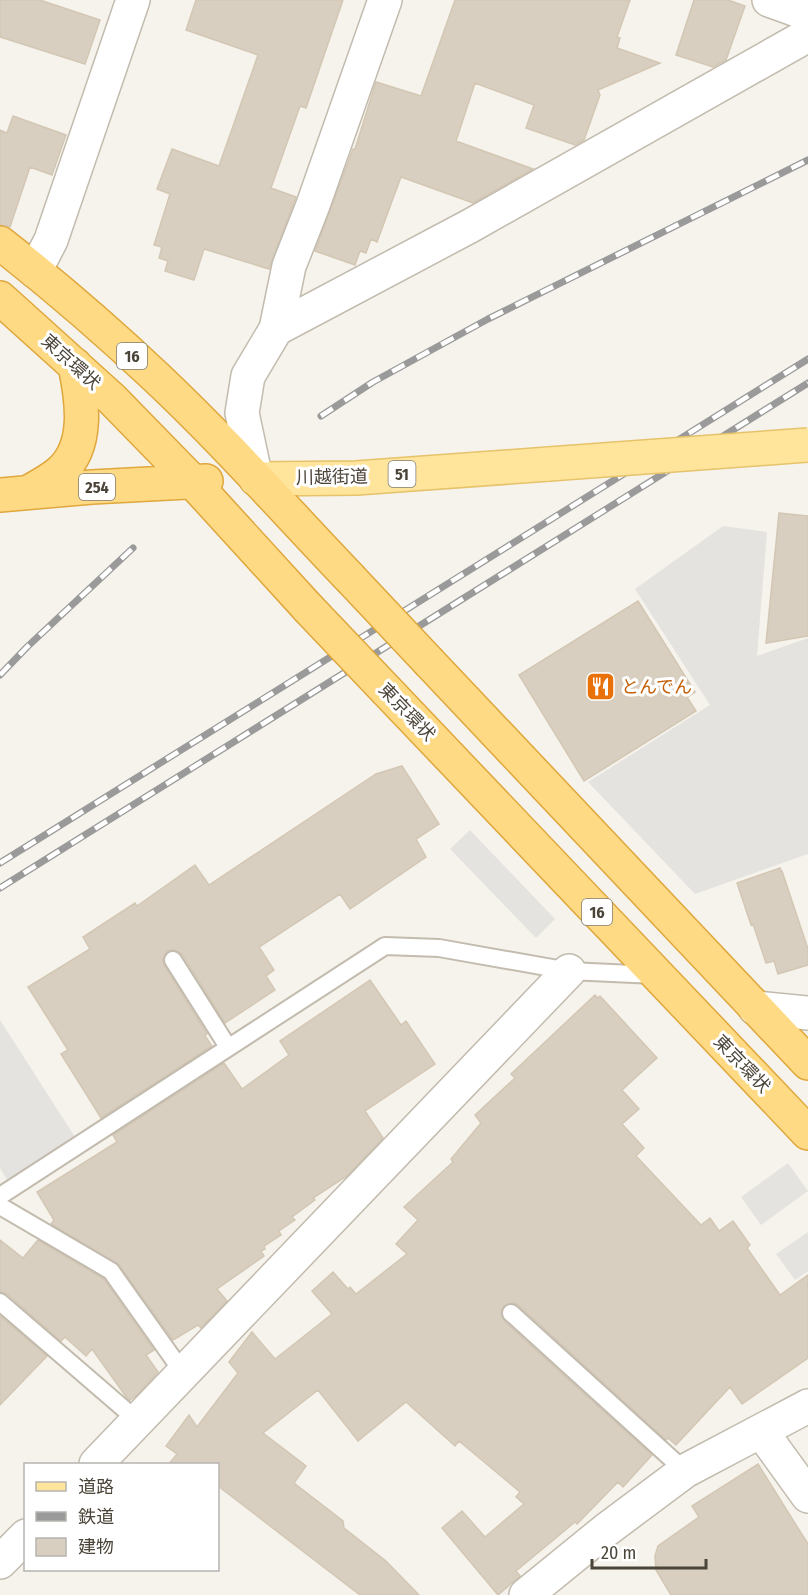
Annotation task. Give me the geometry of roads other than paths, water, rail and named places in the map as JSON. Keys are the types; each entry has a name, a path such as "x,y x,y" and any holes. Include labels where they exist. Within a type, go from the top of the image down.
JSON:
{"highway":[{"name":"16","path":"0,243 157,378 256,479 808,1063"},
{"name":"東京環状","path":"0,298 112,399 193,482 308,608 808,1133"},
{"path":"14,494 62,471 76,449 82,423 80,388 75,365"},
{"name":"川越街道","path":"14,494 92,487 256,479"}],"main road":[{"name":"川越街道","path":"256,479 356,478 808,445"}],"street":[{"path":"35,271 51,240 133,0"},
{"path":"256,479 242,413 248,376 276,329 289,266 386,0"},
{"path":"769,0 808,14"},
{"path":"276,329 470,226 808,35"},
{"path":"97,1463 569,970"},
{"path":"755,1008 808,1013"},
{"path":"526,1595 606,1530 685,1471 808,1406"},
{"path":"761,1431 808,1496"},
{"path":"0,1562 24,1538"}],"lane":[{"path":"0,1196 385,946 439,948 569,970 656,975"},
{"path":"173,960 228,1047"},
{"path":"0,1206 111,1271 184,1374"},
{"path":"0,1302 138,1421"},
{"path":"511,1313 685,1471"}],"railway":[{"path":"321,416 373,382 488,319 808,160"},
{"path":"0,863 808,359"},
{"path":"0,888 808,383"},
{"path":"0,675 133,548"}],"place":[{"name":"とんでん","path":"600,687"}]}
